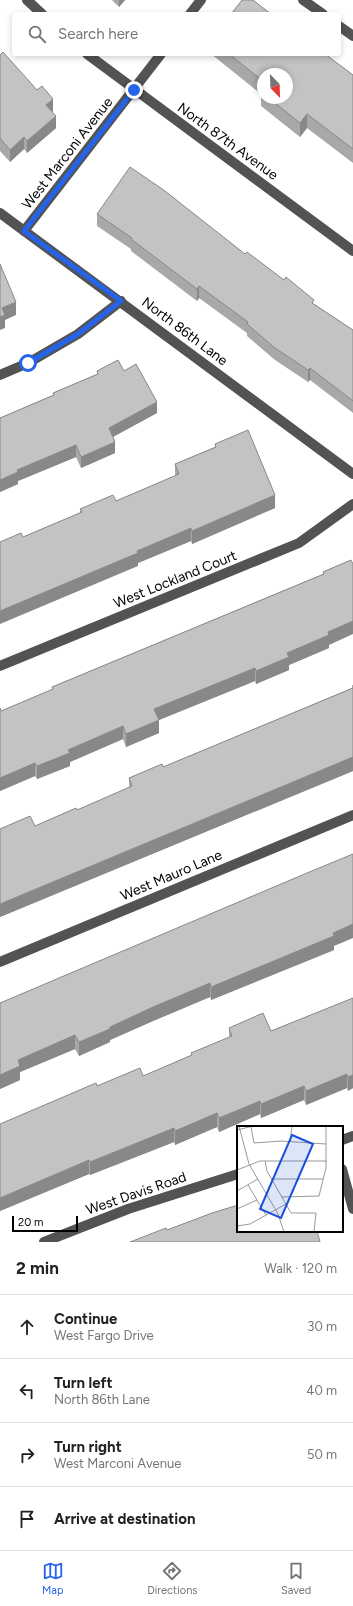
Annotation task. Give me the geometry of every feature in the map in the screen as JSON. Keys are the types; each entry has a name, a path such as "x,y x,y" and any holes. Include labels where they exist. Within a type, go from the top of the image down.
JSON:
{"street":[{"path":"27,0 40,12"},
{"path":"192,12 201,0"},
{"path":"303,0 319,12"},
{"path":"341,27 353,36"},
{"name":"North 87th Avenue","path":"90,56 353,251"},
{"name":"West Marconi Avenue","path":"24,231 160,56"},
{"name":"North 86th Lane","path":"0,213 353,474"},
{"path":"0,375 28,363 78,334 121,301"},
{"name":"West Lockland Court","path":"0,666 298,543 353,504"},
{"name":"West Mauro Lane","path":"0,962 353,815"},
{"path":"343,1140 353,1136"},
{"path":"343,1173 353,1209"},
{"name":"West Davis Road","path":"44,1242 128,1209 237,1174"}],"building":[{"path":"242,0 253,0 268,12 233,12"},
{"path":"3,52 37,90 42,86 53,99 46,105 56,116 27,141 24,137 10,150 0,138 0,55"},
{"path":"232,56 328,56 353,75 353,149 307,114 300,123 276,104 293,104 293,68 257,68 257,76"},
{"path":"130,167 165,191 245,254 247,252 284,280 286,277 314,300 312,303 353,330 353,401 310,368 308,370 275,348 247,324 248,322 199,286 197,289 131,239 132,238 97,214"},
{"path":"0,264 16,302 2,308 5,315 0,317"},
{"path":"118,360 124,371 136,364 157,402 109,428 115,442 81,457 76,445 17,470 18,472 0,480 0,418 98,374 97,371"},
{"path":"248,430 275,495 192,531 191,528 137,551 138,553 0,611 0,542 21,533 23,537 82,512 80,509 113,495 116,501 179,474 175,464 216,447 215,444"},
{"path":"351,560 353,564 353,621 328,632 329,635 287,653 289,657 256,671 255,668 154,709 159,720 126,734 123,726 68,750 70,753 37,766 35,763 0,778 0,708 1,711 53,689 52,687 324,574 323,572"},
{"path":"353,688 353,757 0,904 0,829 30,816 35,826 76,808 77,810 132,786 129,778 162,764 163,767"},
{"path":"353,854 353,924 333,933 334,936 211,987 210,983 153,1007 110,1027 110,1029 79,1042 75,1035 18,1060 20,1066 0,1075 0,1003"},
{"path":"353,998 353,1075 348,1077 347,1074 306,1091 304,1086 261,1104 260,1101 219,1118 217,1113 175,1131 174,1128 90,1162 89,1160 0,1198 0,1124 96,1083 97,1086 140,1068 143,1076 192,1055 191,1053 232,1036 229,1028 263,1013 271,1031"},
{"path":"237,1205 237,1232 317,1232 320,1242 130,1242"}],"route":[{"path":"28,363 78,334 121,301 24,231 134,90"}]}
